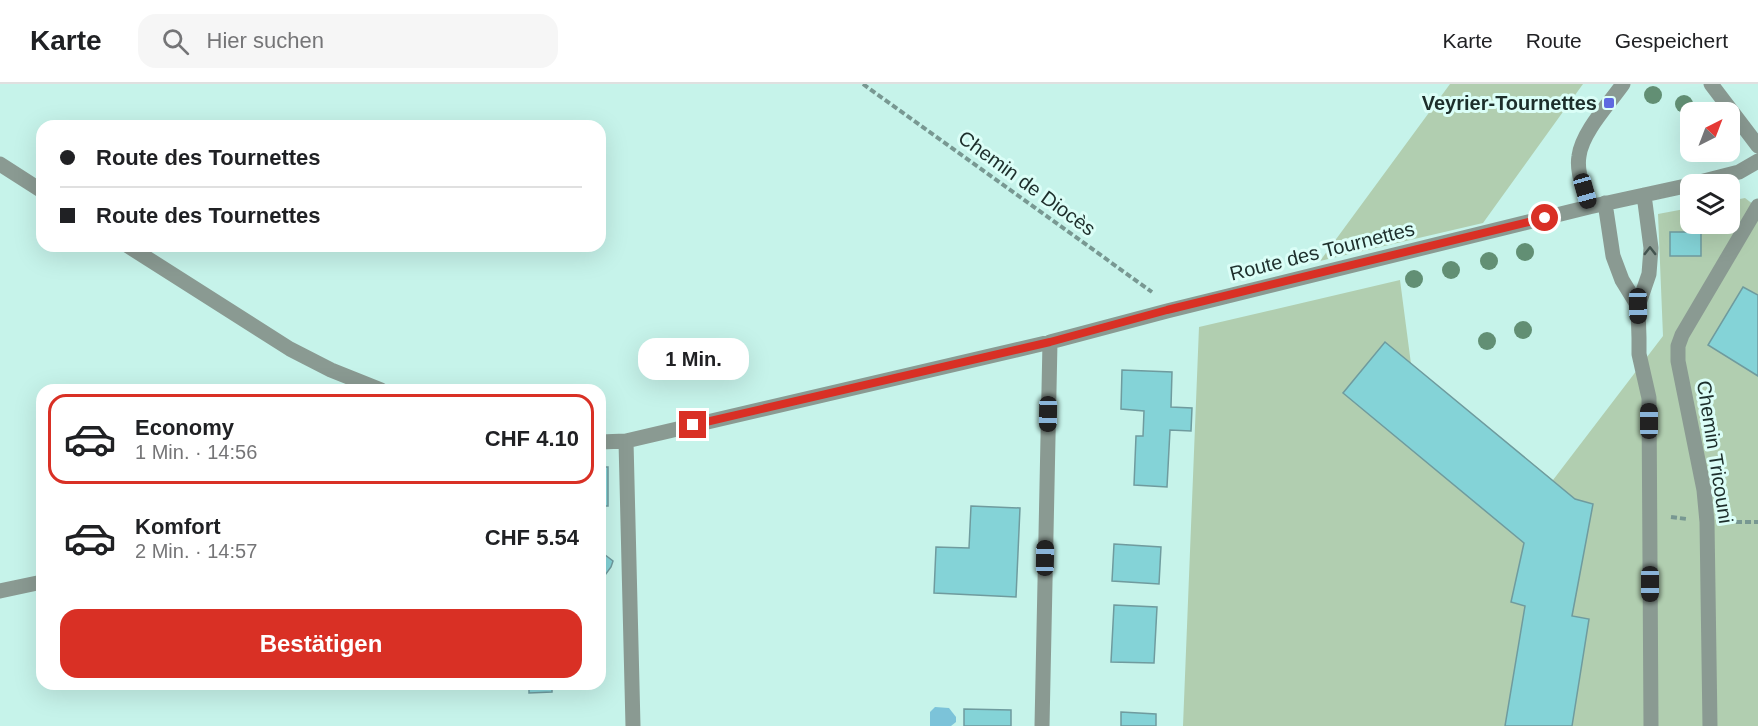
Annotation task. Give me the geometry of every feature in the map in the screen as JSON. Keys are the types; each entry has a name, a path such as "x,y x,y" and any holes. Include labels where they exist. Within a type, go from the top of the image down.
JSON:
{"street":[{"path":"1589,207 1580,176 1578,157 1582,140 1623,84"},
{"path":"1711,84 1758,147"},
{"name":"Route des Tournettes","path":"1732,174 1758,161"},
{"path":"0,165 36,187"},
{"name":"Route des Tournettes","path":"606,442 626,441 1050,342 1167,310 1605,203 1680,187"},
{"path":"1644,195 1651,248 1649,274 1638,306 1639,354 1649,398 1651,726"},
{"path":"1605,203 1613,256 1622,280 1638,306"},
{"name":"Chemin Tricouni","path":"1710,726 1707,522 1704,490 1678,361 1678,346 1682,334 1758,206"},
{"path":"137,252 290,349 331,370 366,384"},
{"path":"1042,726 1050,342"},
{"path":"626,441 633,726"},
{"path":"0,591 36,583"}],"path":[{"name":"Chemin de Diocès","path":"863,84 1166,302 1167,310"}],"green space":[{"path":"1450,84 1583,84 1483,223 1320,261"},
{"path":"1745,198 1758,208 1758,726 1183,726 1199,327 1400,280 1411,364 1553,480 1663,336 1658,214 1680,210 1680,234 1740,234 1740,199"}],"water":[{"path":"935,707 949,708 956,717 956,722 951,726 930,726 930,712"}],"building":[{"path":"1670,232 1701,234 1701,256 1670,256"},
{"path":"1743,287 1758,295 1758,376 1708,345"},
{"path":"1385,342 1575,499 1593,504 1572,616 1589,619 1572,726 1505,726 1525,606 1511,602 1524,543 1343,393"},
{"path":"1122,370 1172,372 1171,407 1192,408 1191,431 1170,430 1167,487 1134,485 1136,436 1143,436 1144,411 1121,409"},
{"path":"606,467 608,467 608,506 606,506"},
{"path":"971,506 1020,508 1016,597 934,593 936,547 969,548"},
{"path":"1114,544 1161,547 1159,584 1112,581"},
{"path":"606,556 613,561 606,574"},
{"path":"1114,605 1157,607 1154,663 1111,662"},
{"path":"529,690 552,690 552,692 529,693"},
{"path":"964,709 1011,710 1011,726 964,726"},
{"path":"1121,712 1156,714 1156,726 1121,726"}],"place":[{"name":"Veyrier-Tournettes","path":"1609,103"}],"route":[{"path":"693,425 1050,342 1167,310 1545,218"}]}
